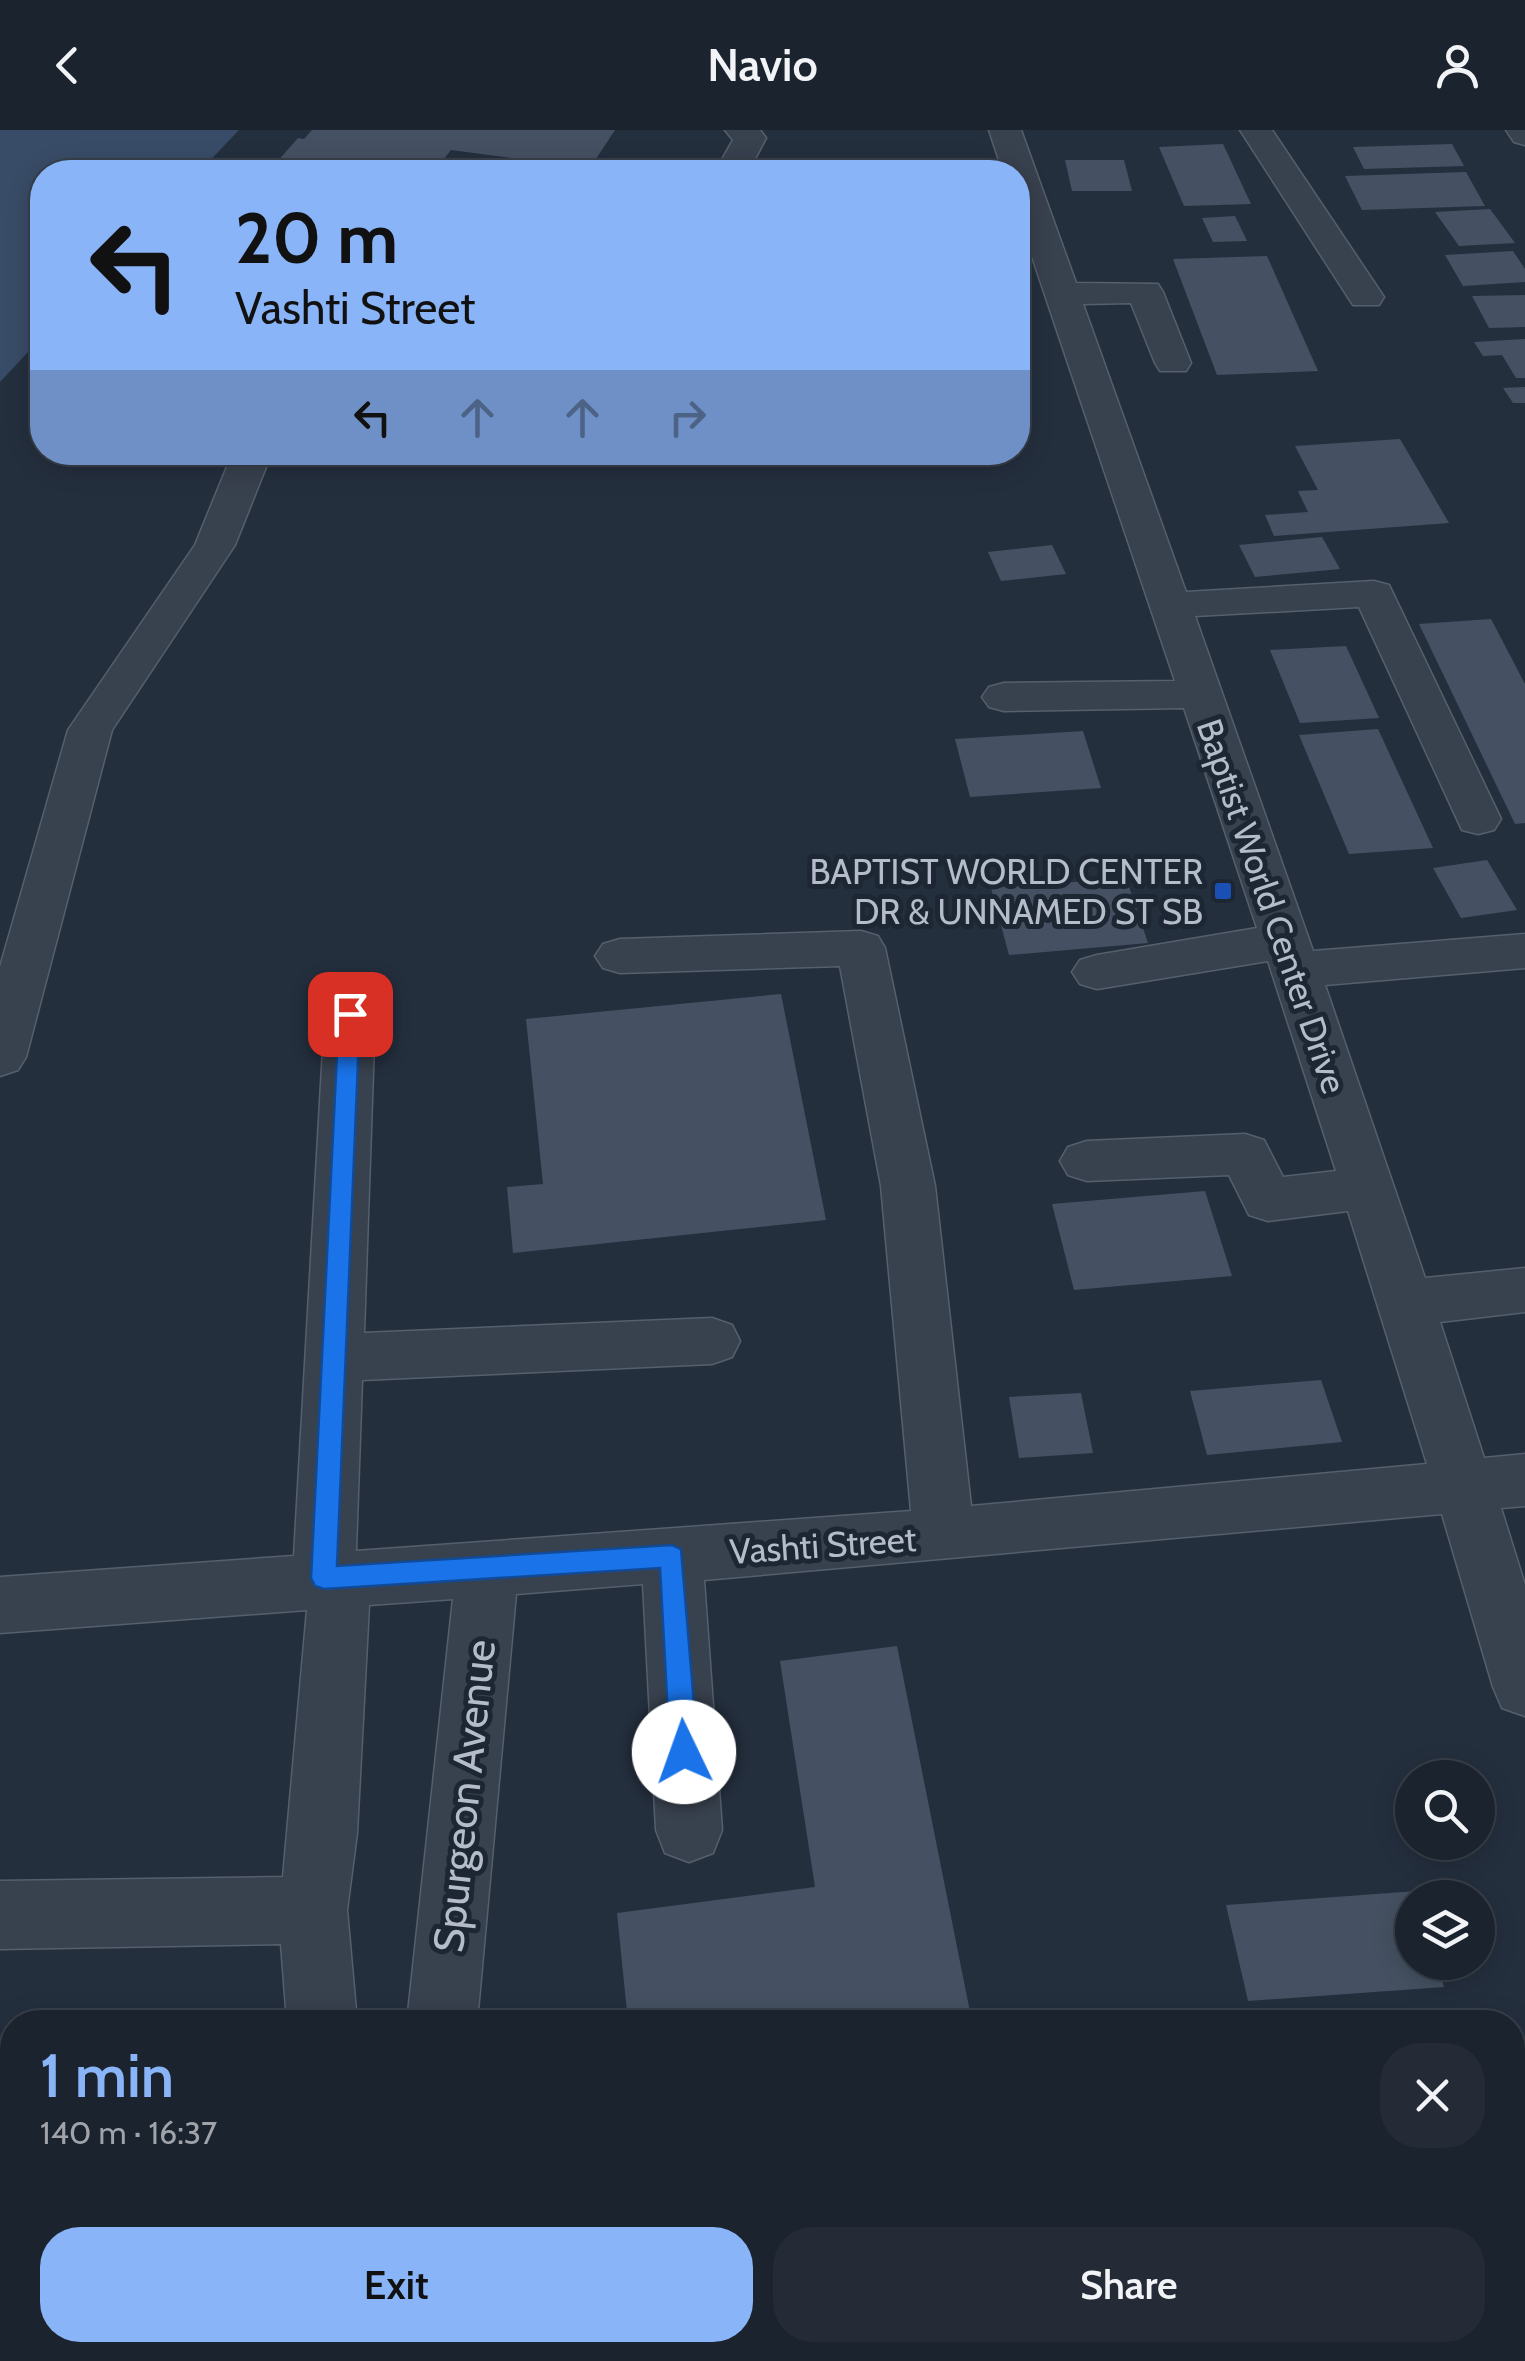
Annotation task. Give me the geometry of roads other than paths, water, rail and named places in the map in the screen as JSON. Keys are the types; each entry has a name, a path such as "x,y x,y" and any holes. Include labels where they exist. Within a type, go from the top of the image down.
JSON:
{"street":[{"path":"738,160 750,138 741,130"},
{"path":"1005,130 1016,130"},
{"name":"Baptist World Center Drive","path":"1005,130 1012,160"},
{"path":"1256,130 1366,297"},
{"name":"Baptist World Center Drive","path":"1030,234 1063,294 1200,694 1465,1486 1525,1686"},
{"path":"1063,294 1144,292 1173,363"},
{"path":"0,1057 90,730 214,544 247,465"},
{"path":"1169,605 1374,594 1478,819"},
{"path":"1004,697 1200,694"},
{"path":"620,956 861,948 908,1186 944,1536"},
{"path":"1098,972 1289,956 1525,951"},
{"path":"321,2010 314,1910 324,1833 332,1577 333,1358 350,1014"},
{"path":"1087,1161 1244,1154 1268,1200 1366,1188"},
{"path":"1404,1303 1525,1290"},
{"path":"333,1358 712,1341"},
{"name":"Vashti Street","path":"0,1605 332,1577 487,1570 944,1536 1525,1480"},
{"path":"672,1556 689,1830"},
{"name":"Spurgeon Avenue","path":"443,2010 487,1570"},
{"path":"0,1915 314,1910"}],"water":[{"path":"0,130 239,130 210,160 30,160 30,350 0,382"}],"place":[{"name":"BAPTIST WORLD CENTER DR & UNNAMED ST SB","path":"1223,891"}]}
